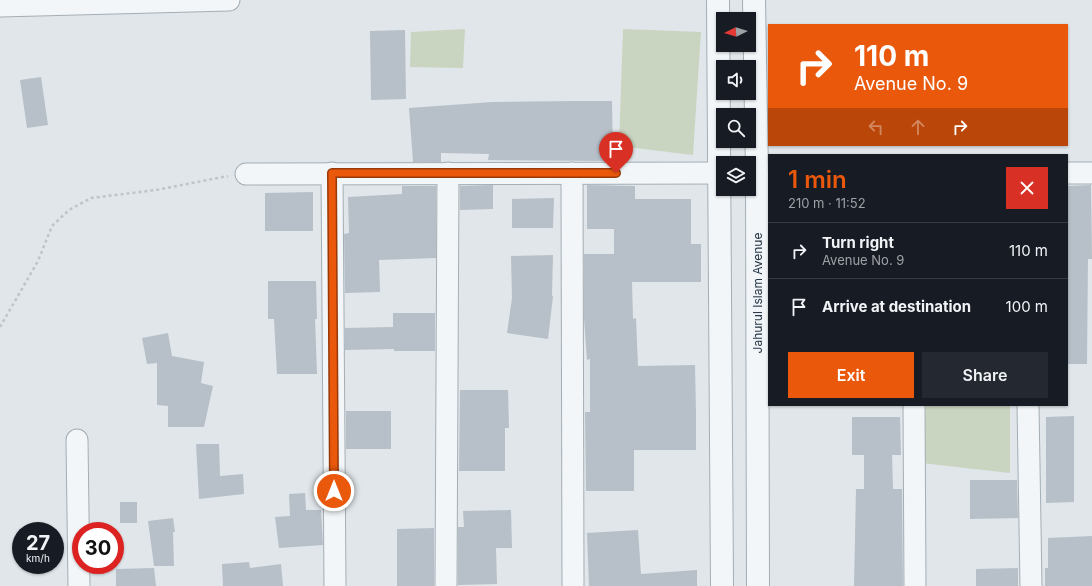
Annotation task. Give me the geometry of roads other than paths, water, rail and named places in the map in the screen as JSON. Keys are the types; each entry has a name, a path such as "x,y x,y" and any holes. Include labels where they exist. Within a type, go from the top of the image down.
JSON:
{"street":[{"path":"0,6 229,0"},
{"path":"718,0 721,156"},
{"name":"Jahurul Islam Avenue","path":"754,0 758,173 758,586"},
{"path":"332,173 335,586"},
{"path":"446,586 448,173"},
{"path":"572,173 573,586"},
{"path":"246,174 716,173"},
{"path":"1068,173 1092,173"},
{"path":"721,196 722,586"},
{"path":"914,406 915,586"},
{"path":"1028,406 1031,586"},
{"path":"77,440 79,586"}]}
